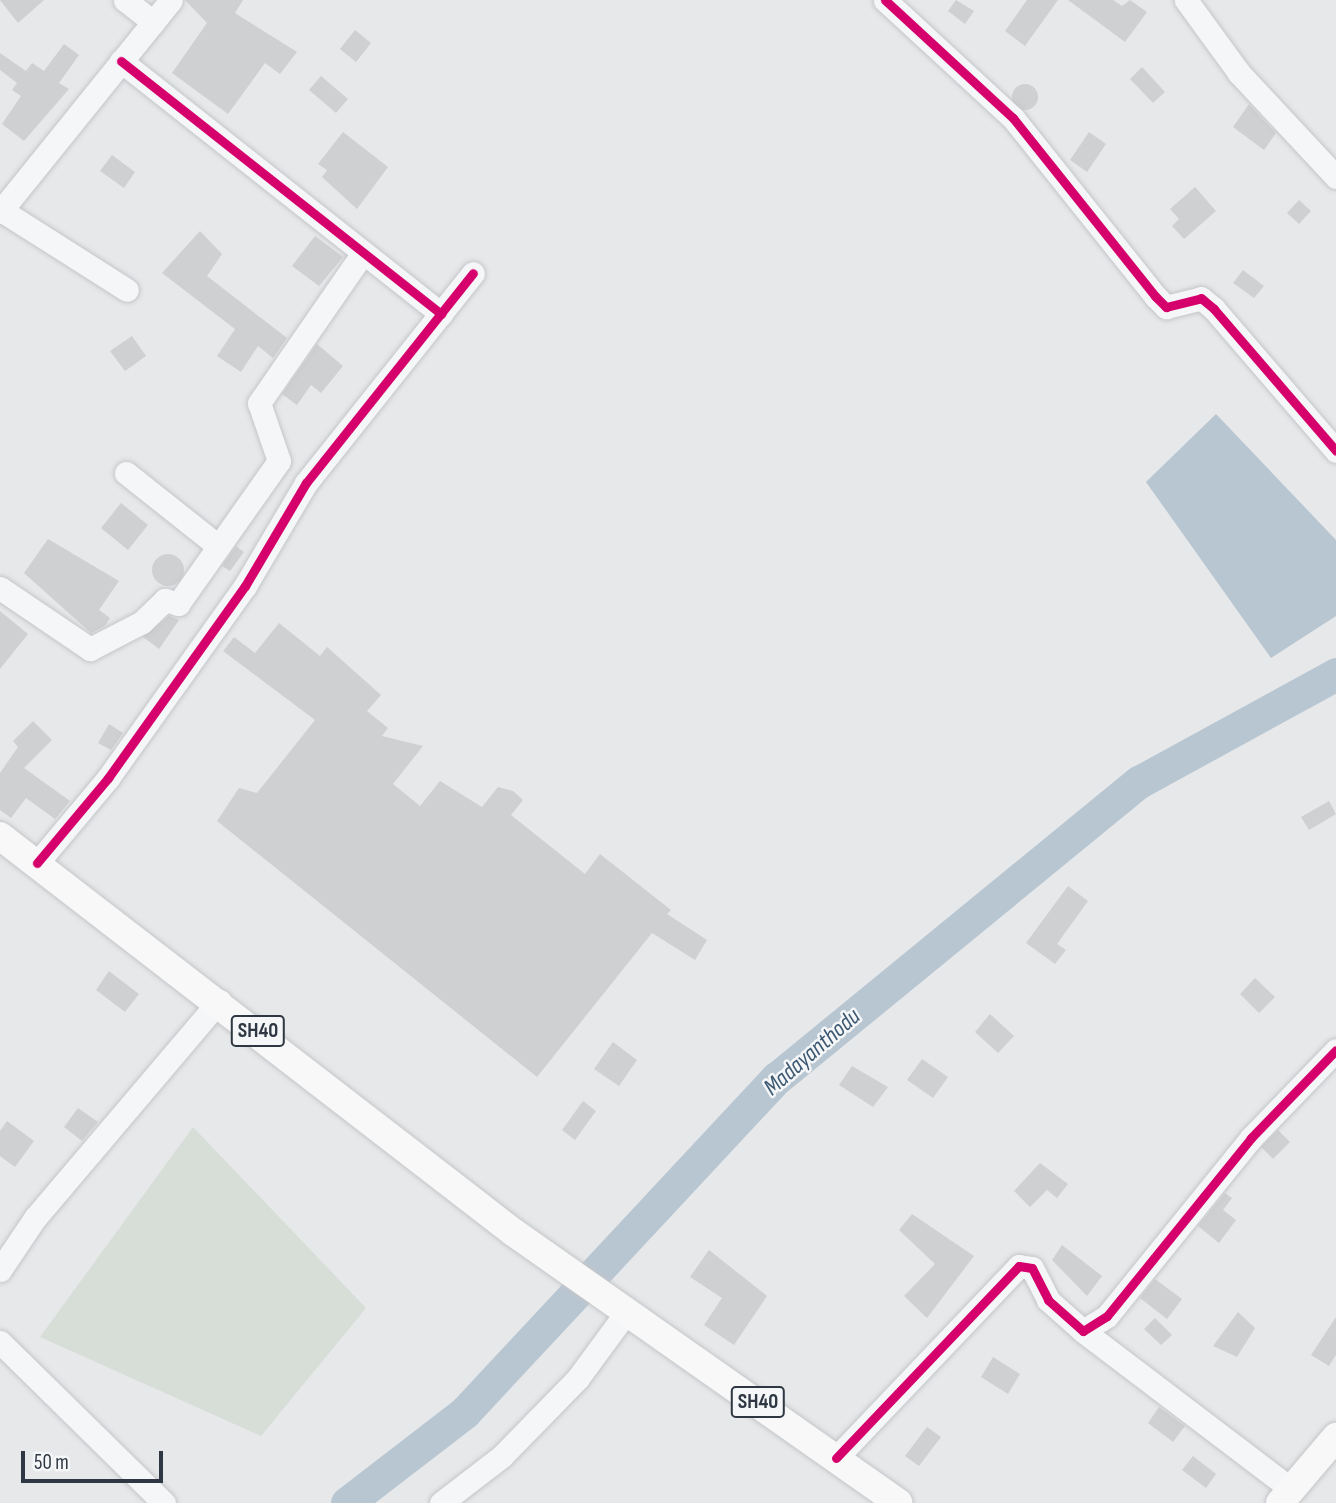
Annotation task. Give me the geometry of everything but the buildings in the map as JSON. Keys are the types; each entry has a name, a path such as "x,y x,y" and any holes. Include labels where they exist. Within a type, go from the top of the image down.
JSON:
{"main road":[{"name":"SH40","path":"4,848 37,863 219,1001 513,1232 623,1306 898,1503"},
{"path":"1285,1496 1336,1437"}],"street":[{"path":"125,0 153,22"},
{"path":"127,290 1,211 171,0"},
{"path":"885,0 1013,118 1155,296 1166,307 1201,298 1214,309 1336,451"},
{"path":"1186,0 1239,73 1336,177"},
{"path":"121,61 441,314"},
{"path":"0,588 90,649 142,622 165,600 178,604 279,461 259,403 363,253"},
{"path":"37,863 108,778 245,586 306,483 473,273"},
{"path":"126,473 218,546"},
{"path":"0,1270 35,1218 219,1001"},
{"path":"1083,1331 1107,1317 1251,1138 1336,1050"},
{"path":"836,1458 1019,1266 1031,1268 1048,1300 1083,1331 1285,1496"},
{"path":"441,1503 502,1456 578,1378 623,1306"},
{"path":"0,1342 164,1503"}],"shaded area":[{"path":"1216,414 1336,540 1336,616 1271,658 1146,482"},
{"path":"193,1127 366,1308 261,1436 40,1337"}],"waterway":[{"name":"Madayanthodu","path":"347,1503 465,1412 777,1078 1139,782 1336,674"}],"cycle path":[{"path":"885,0 1013,118 1155,296 1166,307 1201,298 1214,309 1336,451"},
{"path":"121,61 441,314"},
{"path":"37,863 108,778 245,586 306,483 473,273"},
{"path":"836,1458 1019,1266 1032,1268 1048,1300 1083,1331 1107,1316 1251,1138 1336,1050"}]}
